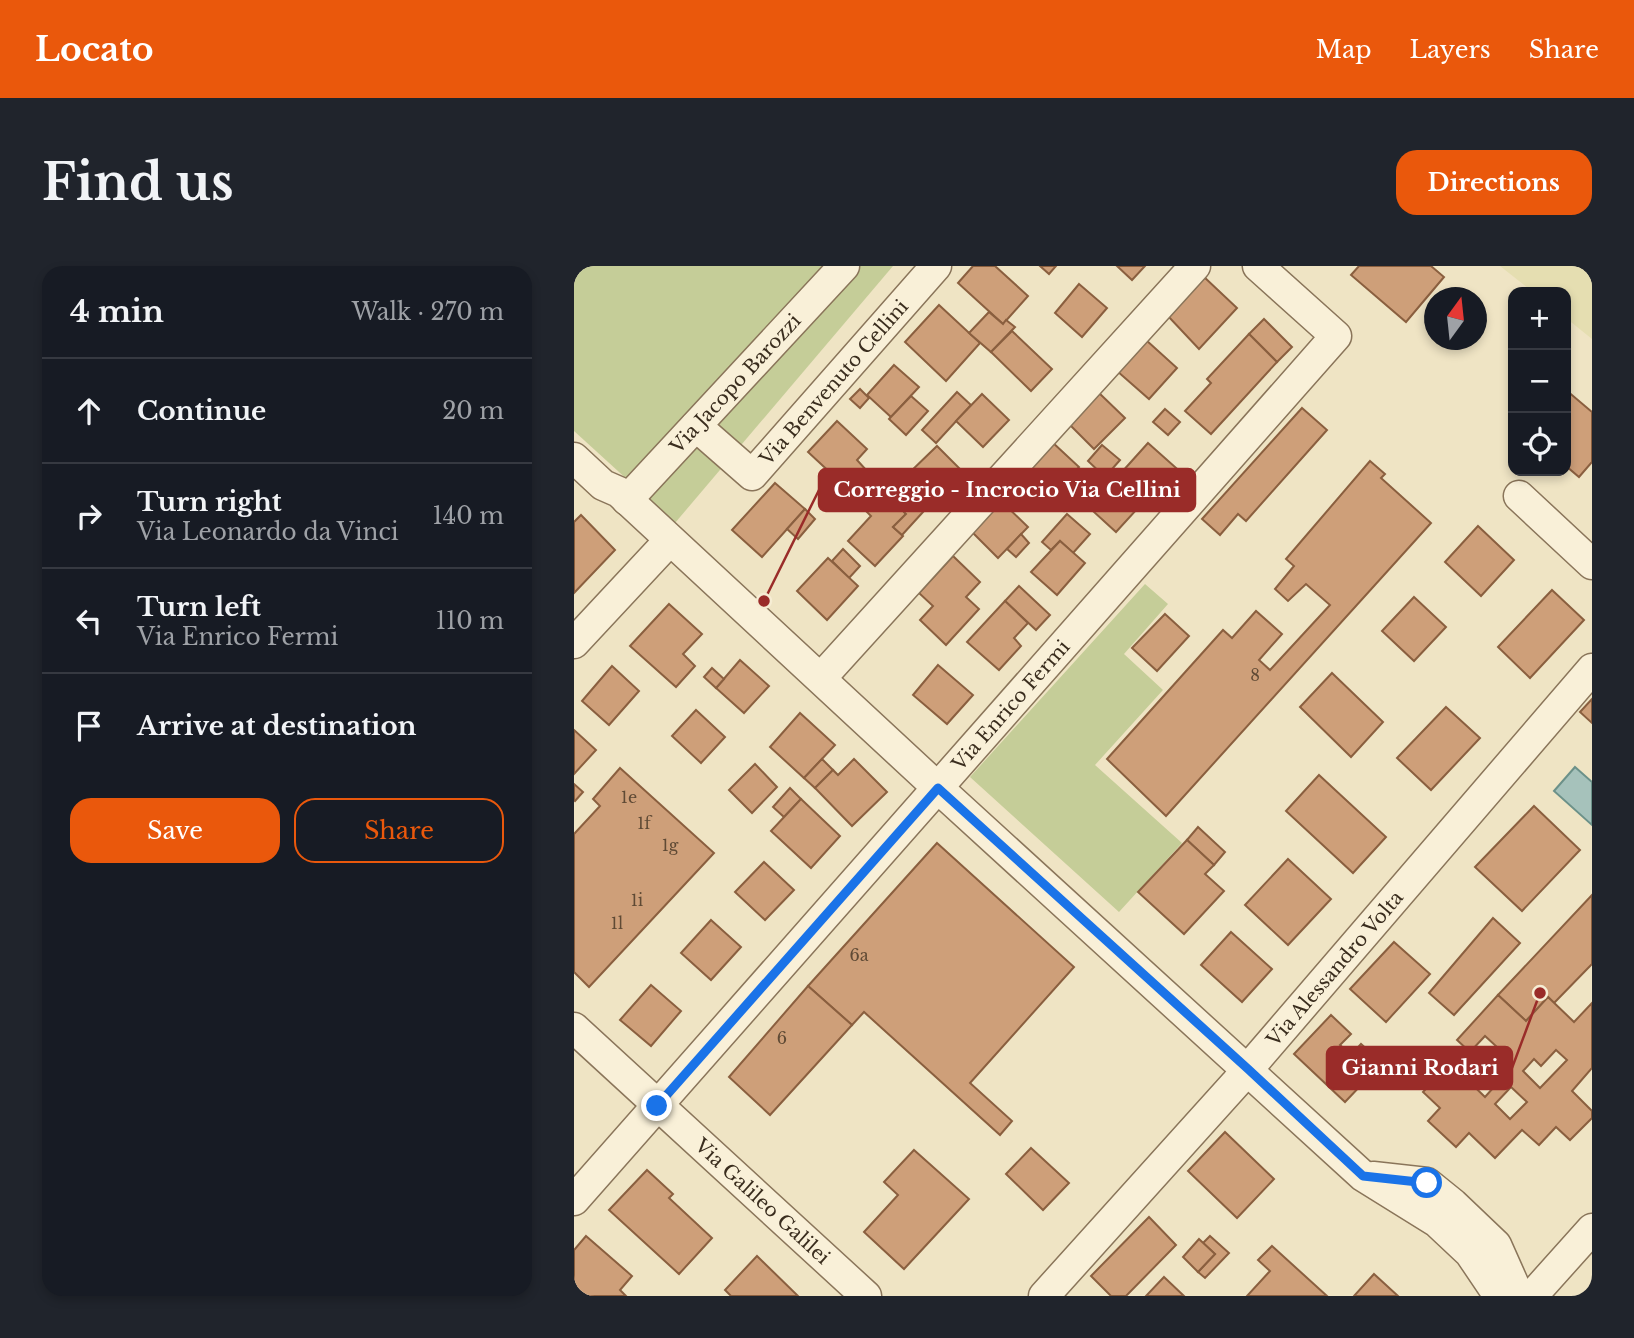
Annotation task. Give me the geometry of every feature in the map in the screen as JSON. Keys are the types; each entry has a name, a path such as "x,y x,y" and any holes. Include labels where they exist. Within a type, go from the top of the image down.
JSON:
{"street":[{"name":"Via Jacopo Barozzi","path":"623,496 696,426 844,266"},
{"name":"Via Benvenuto Cellini","path":"696,426 752,475 936,266"},
{"path":"821,678 1195,266"},
{"name":"Via Enrico Fermi","path":"574,1200 1336,336 1258,266"},
{"path":"574,438 613,474 623,496"},
{"path":"574,458 603,485 623,496 1363,1176 1437,1222 1469,1253 1499,1296"},
{"path":"1519,496 1592,564"},
{"path":"574,643 670,540"},
{"name":"Via Alessandro Volta","path":"1044,1296 1248,1069 1592,669"},
{"path":"574,1028 657,1106"},
{"name":"Via Galileo Galilei","path":"657,1106 866,1296"},
{"path":"1363,1176 1427,1183 1453,1203 1496,1245 1516,1290 1515,1296"},
{"path":"1532,1296 1592,1229"}],"shaded area":[{"path":"1500,266 1592,266 1592,339 1571,322 1571,287 1527,287"}],"green space":[{"path":"574,266 893,266 675,523 574,431"},
{"path":"1145,584 1168,604 1124,654 1163,690 1095,765 1182,843 1119,912 970,777"}],"water":[{"path":"1575,767 1592,782 1592,825 1554,791"}],"building":[{"path":"973,266 995,266 1028,296 1003,324 958,283"},
{"path":"1040,266 1056,266 1049,274"},
{"path":"1117,266 1145,266 1132,280"},
{"path":"1359,266 1431,266 1444,277 1436,287 1424,287 1424,301 1406,322 1351,275"},
{"path":"1203,276 1237,308 1199,349 1167,315"},
{"path":"1079,284 1107,308 1082,337 1055,313"},
{"path":"939,305 980,343 946,381 905,342"},
{"path":"989,312 1003,324 1006,320 1015,327 991,352 969,333"},
{"path":"1264,319 1292,347 1277,362 1249,334"},
{"path":"1012,331 1052,369 1031,391 991,352"},
{"path":"1249,334 1277,362 1211,434 1185,411 1211,383 1207,379"},
{"path":"1146,340 1177,368 1149,399 1117,371"},
{"path":"894,365 919,387 891,417 867,395"},
{"path":"860,389 869,398 860,408 850,399"},
{"path":"1097,391 1125,418 1094,449 1067,422"},
{"path":"957,392 971,405 936,443 922,430"},
{"path":"982,394 1009,420 983,447 956,421"},
{"path":"1571,394 1592,412 1592,462 1579,477 1571,470"},
{"path":"911,396 928,411 906,435 889,419"},
{"path":"1302,408 1327,430 1246,521 1238,514 1220,535 1202,519"},
{"path":"1165,409 1180,422 1168,435 1153,422"},
{"path":"837,421 867,449 857,460 906,514 893,527 903,536 875,566 848,541 871,516 855,500 863,491 841,471 835,477 808,452"},
{"path":"1051,441 1079,467 1046,503 1018,478"},
{"path":"1148,443 1193,483 1180,497 1165,484 1151,500 1121,473"},
{"path":"1102,445 1120,460 1105,477 1088,461"},
{"path":"937,446 962,471 933,501 907,475"},
{"path":"1370,461 1385,474 1381,478 1431,523 1166,816 1107,759 1223,630 1232,638 1256,611 1282,634 1259,660 1270,670 1330,605 1306,584 1288,601 1275,589 1294,566 1286,559"},
{"path":"890,473 904,487 901,491 923,512 902,535 893,527 906,514 879,485"},
{"path":"1126,477 1148,497 1116,532 1094,512"},
{"path":"1066,482 1080,494 1064,511 1050,499"},
{"path":"775,483 805,509 762,557 732,530"},
{"path":"1001,501 1028,527 998,558 971,531"},
{"path":"805,509 815,519 798,539 787,529"},
{"path":"1067,514 1090,534 1073,553 1060,541 1051,550 1042,542"},
{"path":"581,515 615,550 574,593 574,522"},
{"path":"1478,526 1514,560 1481,596 1445,562"},
{"path":"1021,534 1029,543 1016,557 1007,549"},
{"path":"1060,541 1085,563 1057,595 1031,572"},
{"path":"843,549 860,566 849,578 832,561"},
{"path":"953,556 980,582 966,597 979,609 946,645 920,620 933,606 919,593"},
{"path":"828,558 858,586 827,620 797,591"},
{"path":"1019,586 1050,615 1036,630 1005,601"},
{"path":"1552,590 1584,620 1530,678 1498,647"},
{"path":"1414,597 1446,627 1414,661 1382,631"},
{"path":"1005,601 1028,623 1014,638 1021,646 999,670 967,642"},
{"path":"669,604 702,634 683,654 695,666 676,687 630,646"},
{"path":"1165,614 1189,636 1157,671 1132,648"},
{"path":"740,660 769,686 744,713 716,688"},
{"path":"938,665 973,695 947,724 913,695"},
{"path":"612,666 639,691 609,725 582,701"},
{"path":"712,668 724,679 716,688 704,677"},
{"path":"1332,673 1383,722 1351,757 1300,707"},
{"path":"1592,699 1592,723 1580,712"},
{"path":"1446,707 1480,738 1431,790 1397,758"},
{"path":"696,710 725,737 701,763 672,736"},
{"path":"800,713 835,745 804,778 770,747"},
{"path":"574,730 596,750 574,774"},
{"path":"822,759 833,770 815,788 804,778"},
{"path":"854,759 887,792 852,826 815,788 833,770 838,775"},
{"path":"755,764 777,787 752,813 729,790"},
{"path":"620,768 714,853 589,987 574,972 574,834 600,806 593,799"},
{"path":"1319,775 1386,837 1353,873 1286,811"},
{"path":"574,784 583,792 575,801 574,800"},
{"path":"790,788 801,799 784,817 773,807"},
{"path":"801,799 840,836 811,868 771,831"},
{"path":"1534,806 1580,850 1522,911 1475,867"},
{"path":"1198,827 1225,852 1214,865 1187,840"},
{"path":"1187,840 1214,865 1205,874 1224,891 1184,934 1138,892"},
{"path":"937,843 1074,967 970,1083 1012,1121 1000,1135 864,1012 852,1025 808,986"},
{"path":"1288,859 1331,899 1288,945 1245,905"},
{"path":"764,862 794,890 765,920 735,892"},
{"path":"1592,895 1592,964 1554,1003 1548,997 1526,1021 1498,995"},
{"path":"1493,918 1520,943 1454,1015 1429,993"},
{"path":"711,920 741,947 711,980 681,953"},
{"path":"1231,932 1272,969 1242,1002 1201,965"},
{"path":"1394,942 1430,974 1386,1022 1350,989"},
{"path":"651,985 681,1011 651,1046 620,1020"},
{"path":"808,986 852,1025 770,1115 729,1077"},
{"path":"1498,995 1526,1021 1548,997 1574,1022 1592,1003 1592,1068 1572,1091 1592,1111 1592,1118 1570,1140 1556,1127 1539,1145 1522,1130 1495,1158 1469,1133 1456,1147 1428,1121 1440,1108 1423,1092 1450,1063 1485,1097 1502,1078 1484,1062 1497,1047 1485,1036 1470,1052 1457,1040","holes":["1556,1050 1567,1060 1540,1088 1523,1071 1534,1059 1541,1066","1511,1087 1527,1102 1510,1119 1495,1104"]},
{"path":"1331,1015 1351,1034 1340,1045 1351,1055 1361,1044 1382,1063 1345,1102 1294,1054"},
{"path":"1225,1132 1274,1179 1237,1218 1188,1171"},
{"path":"1031,1148 1069,1183 1043,1210 1006,1174"},
{"path":"914,1150 969,1199 904,1269 864,1232 898,1195 884,1182"},
{"path":"647,1170 673,1194 669,1198 712,1238 679,1274 609,1210"},
{"path":"1149,1217 1176,1245 1126,1296 1111,1296 1091,1276"},
{"path":"586,1236 632,1276 620,1290 626,1296 580,1296 574,1290 574,1250"},
{"path":"1210,1236 1229,1253 1205,1278 1198,1272 1215,1254 1203,1243"},
{"path":"1199,1239 1215,1254 1198,1272 1183,1257"},
{"path":"1272,1246 1327,1296 1247,1296 1270,1271 1258,1260"},
{"path":"757,1256 798,1296 731,1296 725,1290"},
{"path":"1374,1274 1398,1296 1354,1296"},
{"path":"1164,1277 1184,1296 1146,1296"}],"place":[{"name":"Correggio - Incrocio Via Cellini","path":"764,601"},
{"name":"Gianni Rodari","path":"1540,993"}],"route":[{"path":"657,1106 938,788 1363,1176 1427,1183"}]}
